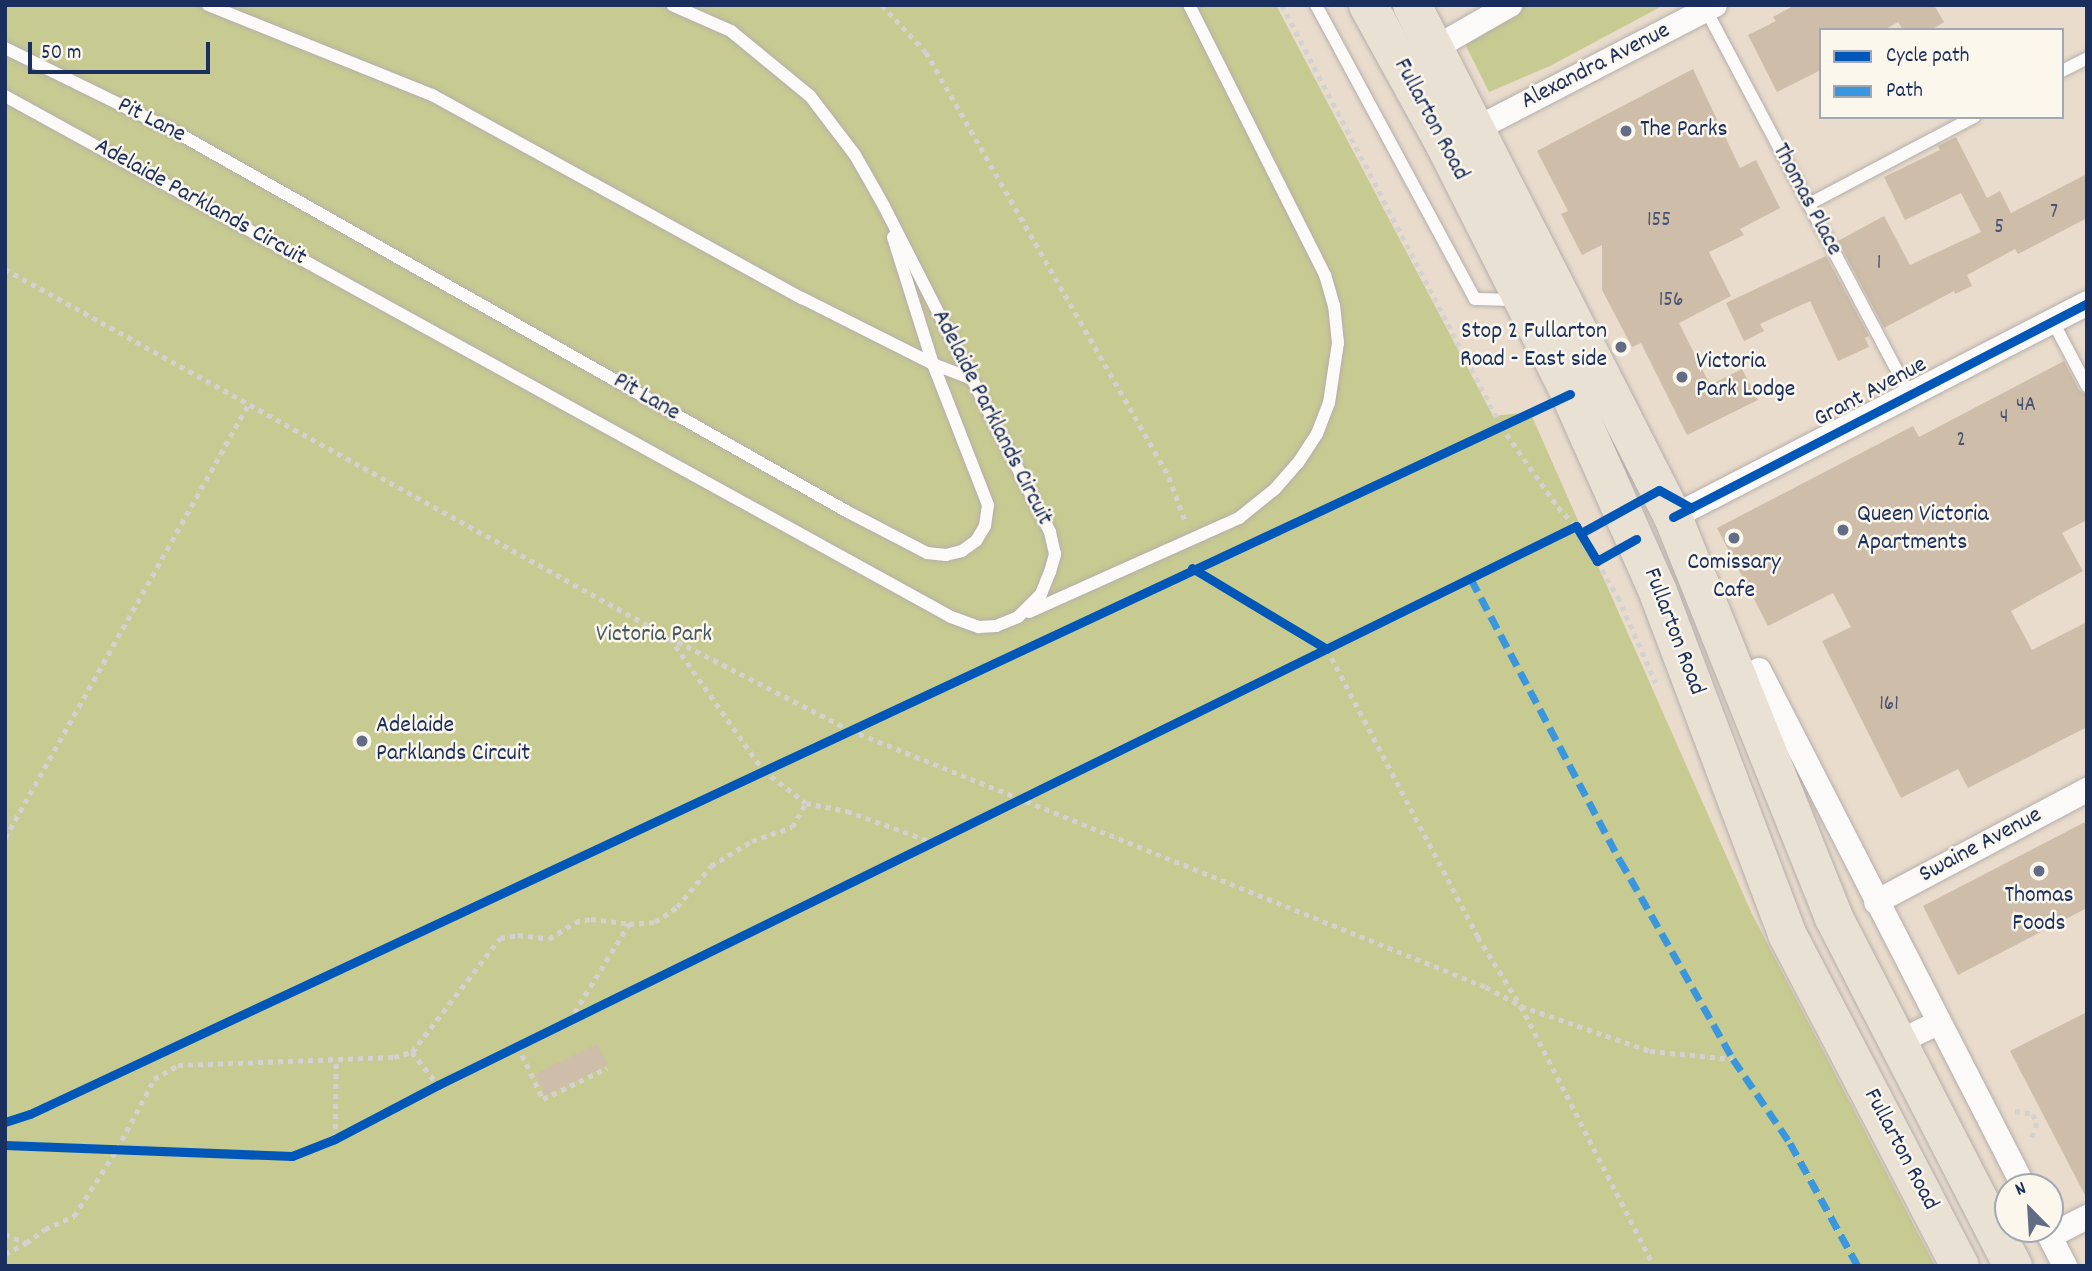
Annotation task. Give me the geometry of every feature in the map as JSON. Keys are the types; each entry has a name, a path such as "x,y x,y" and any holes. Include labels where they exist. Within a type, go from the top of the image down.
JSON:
{"highway":[{"name":"Fullarton Road","path":"1368,5 1523,300 1630,524 1787,934 1960,1266"},
{"name":"Fullarton Road","path":"1412,5 1673,517 1833,916 2012,1266"},
{"path":"1407,76 1433,49"},
{"path":"1630,524 1673,517"},
{"path":"1856,1065 1898,1042"}],"street":[{"path":"1433,49 1510,5"},
{"name":"Alexandra Avenue","path":"1476,129 1708,7"},
{"name":"Grant Avenue","path":"1673,517 2087,303"},
{"path":"1759,670 2017,1173"},
{"name":"Swaine Avenue","path":"1876,902 2087,790"},
{"path":"1898,1042 1938,1023"},
{"path":"2064,1226 2087,1217"},
{"path":"2053,1243 2065,1266"}],"lane":[{"path":"208,5 432,95 802,298 933,364 969,378"},
{"name":"Adelaide Parklands Circuit","path":"5,96 951,617 979,627 996,626 1018,617 1032,605 1046,584 1054,561 1054,546 1041,512 969,378 884,206 855,155 810,96 731,32 672,5"},
{"path":"1018,617 1192,542 1239,518 1275,489 1298,463 1317,434 1329,403 1338,343 1334,306 1325,275 1189,5"},
{"path":"1316,5 1475,299 1523,300"},
{"name":"Thomas Place","path":"1708,7 1909,394"},
{"name":"Pit Lane","path":"5,48 174,131 848,512 927,553 946,555 962,551 976,541 985,526 988,505 933,364 884,206"},
{"path":"2064,70 2087,58"},
{"path":"1809,204 1970,119"},
{"path":"2052,320 2087,386"}],"path":[{"path":"882,5 926,52 1006,189 1169,477 1192,542"},
{"path":"1282,5 1501,426 1553,500 1578,529"},
{"path":"5,269 669,637 850,730 1016,800 1486,987 1521,1006 1650,1051 1733,1059"},
{"path":"5,838 249,404"},
{"path":"1490,430 1513,420"},
{"path":"1565,532 1630,524"},
{"path":"1597,561 1630,524"},
{"path":"1591,551 1618,597 1660,692"},
{"path":"669,637 763,770 806,803 847,811 932,842"},
{"path":"1315,642 1327,649 1478,937 1521,1006 1654,1266"},
{"path":"1314,655 1339,643"},
{"path":"837,736 862,724"},
{"path":"750,776 775,764"},
{"path":"1004,806 1028,794"},
{"path":"5,1254 45,1229 74,1216 117,1149 154,1079 178,1065 394,1057 412,1052 500,938 518,935 549,939 575,922 591,919 629,924 655,922 677,907 711,866 752,841 792,827 806,803"},
{"path":"920,848 944,836"},
{"path":"569,1021 629,924"},
{"path":"559,1026 594,1009"},
{"path":"506,1052 528,1041"},
{"path":"518,1046 542,1099 607,1068"},
{"path":"412,1052 438,1085"},
{"path":"335,1139 336,1059"},
{"path":"426,1091 449,1079"},
{"path":"2015,1111 2033,1114 2037,1123 2031,1141"},
{"path":"324,1143 347,1133"},
{"path":"103,1149 130,1150"},
{"path":"5,1234 26,1243"}],"green space":[{"name":"Victoria Park","path":"5,5 1276,5 1493,416 1530,412 1752,914 1935,1266 5,1266"},
{"path":"1524,5 1664,5 1550,66 1489,92 1465,44 1485,25"}],"building":[{"path":"1795,5 1934,5 1944,22 1934,28 1902,28 1898,22 1888,28 1819,28 1819,71 1777,92 1748,35 1776,21 1773,17"},
{"path":"1693,69 1740,168 1756,160 1780,208 1740,229 1744,235 1709,252 1731,296 1679,323 1710,385 1742,369 1758,400 1687,435 1641,343 1632,347 1602,290 1602,245 1582,255 1561,214 1568,211 1537,151"},
{"path":"1956,137 1987,198 2000,191 2011,213 2087,174 2087,218 2018,254 2015,249 1967,275 1972,286 1955,294 1954,291 1884,328 1838,241 1884,216 1910,265 1981,232 1961,193 1905,220 1884,177 1940,150 1938,146"},
{"path":"1826,256 1869,336 1865,338 1869,347 1838,361 1810,301 1760,324 1764,331 1744,341 1726,303"},
{"path":"2064,361 2079,390 2087,395 2087,520 2062,533 2083,571 2011,611 2032,650 2087,622 2087,727 1968,788 1958,769 1901,798 1822,641 1851,627 1833,593 1768,626 1717,528 1913,426 1919,437"},
{"name":"Thomas Foods","path":"2087,821 2087,908 1958,975 1923,906"},
{"path":"2087,1012 2087,1199 2010,1051"},
{"path":"597,1044 608,1065 545,1096 535,1074"}],"marked path":[{"path":"1471,579 1620,860 1733,1059 1790,1143 1858,1266"}],"cycle path":[{"path":"1673,517 2087,303"},
{"path":"5,1122 30,1114 1570,394"},
{"path":"1581,533 1659,490 1691,508"},
{"path":"5,1145 292,1156 335,1139 438,1085 1576,526 1597,561 1636,539"},
{"path":"1192,568 1327,649"}],"place":[{"name":"The Parks","path":"1626,131"},
{"name":"Stop 2 Fullarton Road - East side","path":"1621,347"},
{"name":"Victoria Park Lodge","path":"1682,377"},
{"name":"Queen Victoria Apartments","path":"1843,530"},
{"name":"Comissary Cafe","path":"1734,538"},
{"name":"Adelaide Parklands Circuit","path":"362,741"},
{"name":"Thomas Foods","path":"2039,871"}]}
